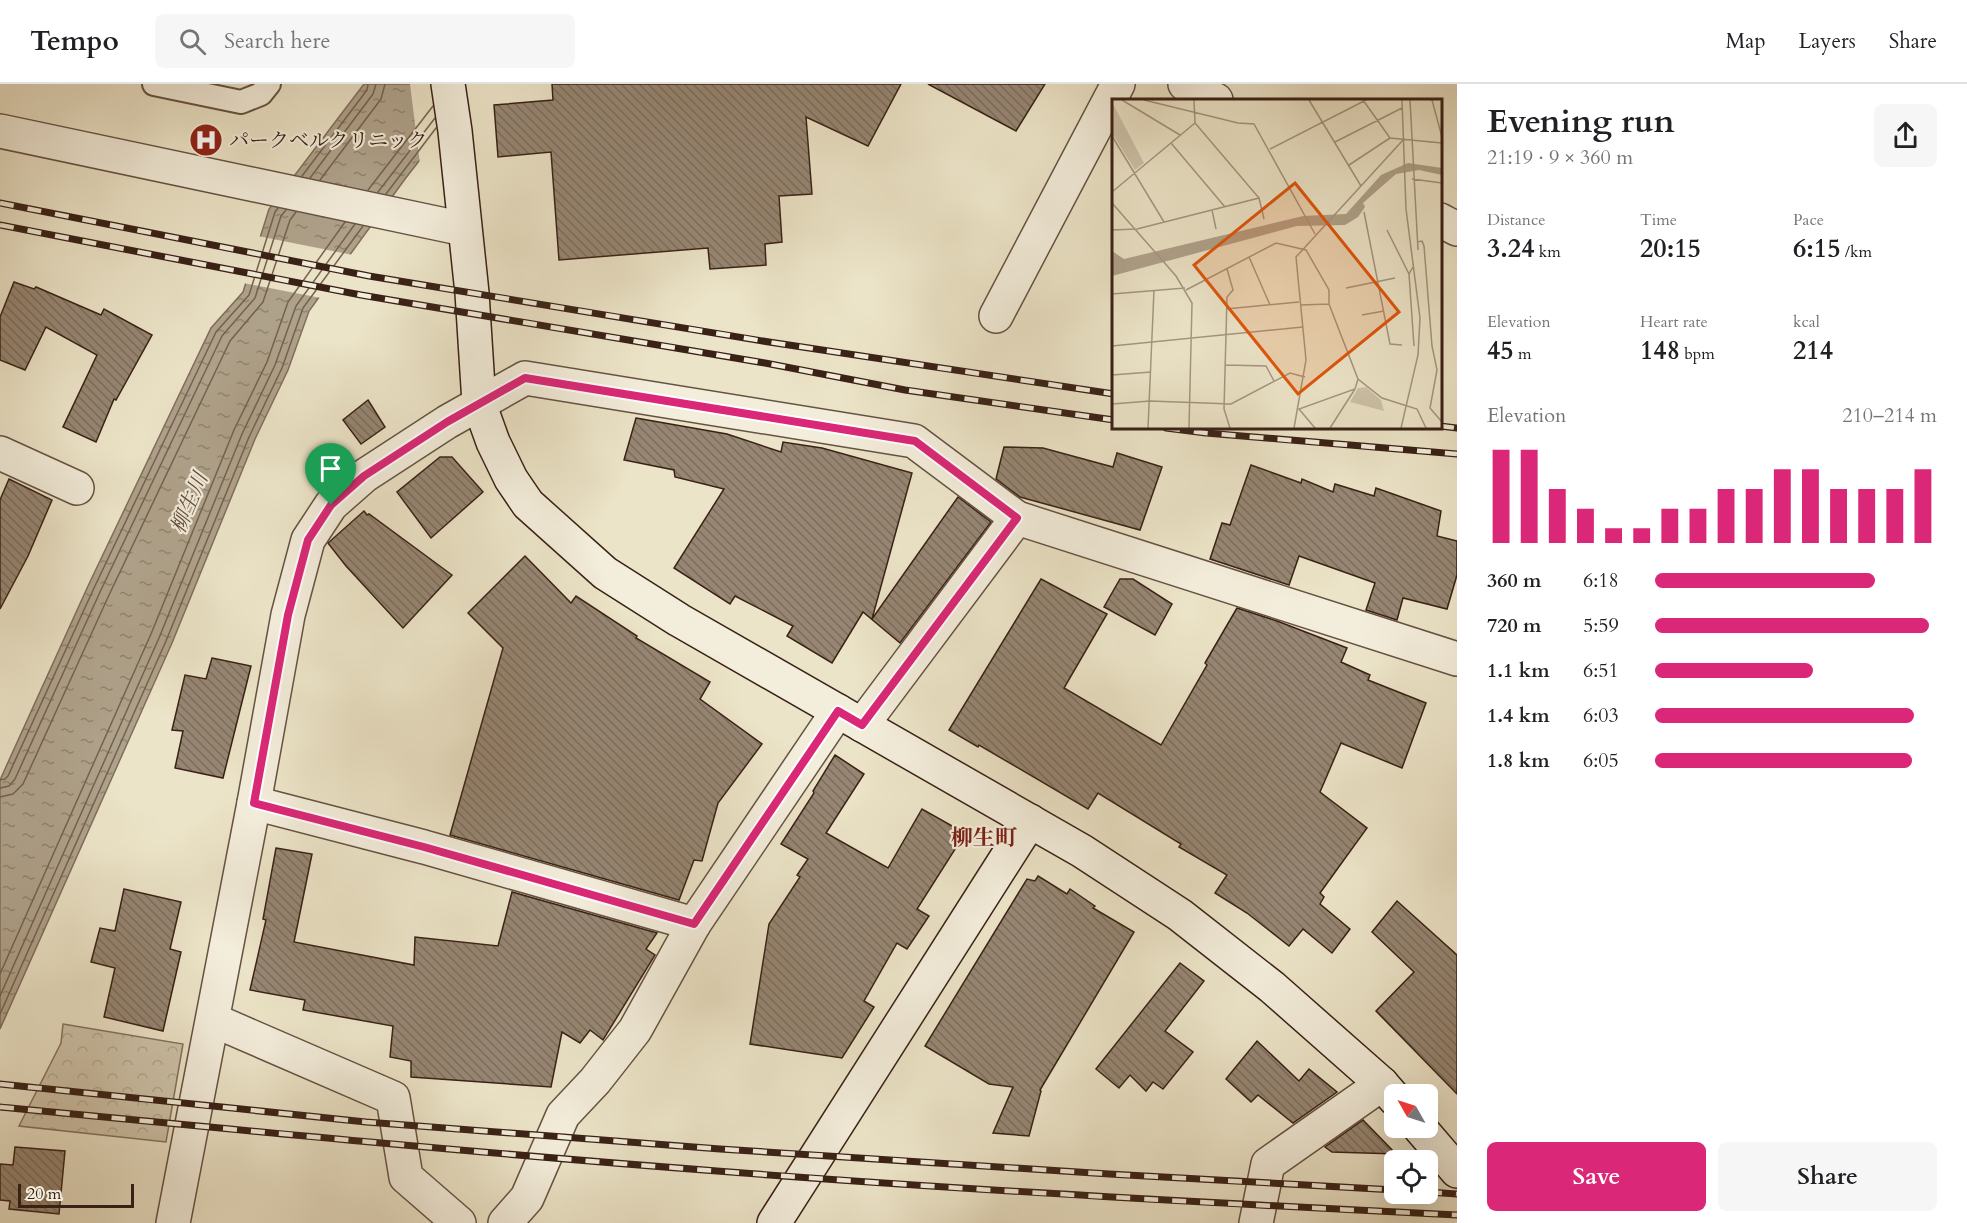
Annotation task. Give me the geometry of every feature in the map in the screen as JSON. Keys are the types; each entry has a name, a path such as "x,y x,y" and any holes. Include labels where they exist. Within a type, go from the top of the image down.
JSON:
{"street":[{"path":"448,84 473,303 479,403 493,442 511,479 528,504 605,573 678,620 1082,851 1180,915 1272,987 1384,1087"},
{"path":"996,316 1118,84"},
{"path":"1185,84 1214,99"},
{"path":"0,131 276,188 464,230"},
{"path":"1442,221 1457,229"},
{"path":"173,1223 288,615 308,540 331,505 364,476 479,403 525,378 915,441 1017,518 1457,659"},
{"path":"0,453 77,488"},
{"path":"505,1223 527,1198 563,1115 595,1081 635,1030 694,924 850,718 1017,518"},
{"path":"254,803 424,847 694,924"},
{"path":"774,1223 1030,821"},
{"path":"213,1020 393,1098 406,1177 459,1223"},
{"path":"1256,1223 1268,1164 1384,1094"},
{"path":"1429,1138 1457,1171"}],"lane":[{"path":"154,84 241,102 261,94 269,84"}],"green space":[{"path":"63,1024 183,1044 166,1142 19,1126 61,1043"}],"water":[{"name":"柳生川","path":"364,84 479,84 405,179 309,311 288,370 255,439 172,643 0,1029 0,780 88,586 211,328 243,292 269,209"}],"pier":[{"path":"410,84 482,84 420,164"},
{"path":"258,236 353,255 321,298 243,283"}],"building":[{"path":"552,84 901,84 868,146 806,117 812,194 779,196 782,242 765,244 766,265 710,269 708,248 559,260 551,152 498,157 494,105 553,100"},
{"path":"928,84 1045,84 1016,131"},
{"path":"14,282 34,289 36,287 101,315 104,309 152,335 116,400 114,399 96,442 63,427 97,355 46,327 25,370 0,360 0,317"},
{"path":"368,400 385,427 361,444 343,420"},
{"path":"636,418 727,434 781,452 783,442 822,448 912,473 872,619 958,497 991,522 900,643 863,612 832,663 787,636 793,626 735,596 730,604 674,568 724,489 675,477 674,470 624,460"},
{"path":"1004,447 1043,448 1113,467 1117,453 1162,467 1140,530 1020,497 996,479"},
{"path":"440,457 452,457 483,492 431,538 397,492"},
{"path":"1251,465 1301,483 1302,479 1333,492 1335,484 1374,496 1376,488 1441,511 1437,536 1457,541 1457,575 1447,609 1403,598 1397,620 1366,610 1375,583 1299,556 1289,585 1210,559 1222,523 1230,525"},
{"path":"9,479 52,500 28,556 0,609 0,500"},
{"path":"364,511 452,575 403,628 328,543"},
{"path":"525,556 571,603 576,596 637,636 636,638 710,682 700,699 762,744 718,803 702,861 694,860 679,900 450,835 503,648 468,613"},
{"path":"1041,579 1107,614 1064,688 1161,745 1237,608 1347,648 1341,662 1370,675 1368,680 1426,703 1402,768 1341,743 1320,792 1367,828 1320,893 1324,897 1320,904 1350,929 1332,953 1303,929 1289,946 1247,913 1215,893 1227,875 1179,847 1181,844 1098,793 1088,809 949,730"},
{"path":"1120,579 1133,579 1172,604 1155,635 1104,607"},
{"path":"212,658 251,666 223,778 175,768 183,731 172,730 185,675 206,679"},
{"path":"835,755 864,774 826,833 888,868 922,809 954,827 959,843 917,909 929,916 907,949 897,943 864,1001 874,1007 842,1058 750,1044 769,924 800,877 797,875 808,859 781,844"},
{"path":"276,848 312,854 294,942 414,965 415,937 498,946 512,892 657,933 646,949 655,955 603,1040 590,1030 580,1043 562,1032 551,1087 411,1077 411,1061 390,1057 393,1026 303,1010 305,1000 250,990 266,920 263,919"},
{"path":"1038,876 1067,894 1070,889 1095,906 1093,908 1134,932 1040,1090 1029,1136 993,1133 1013,1087 989,1084 925,1046 1027,879 1035,881"},
{"path":"124,889 181,902 170,949 181,952 163,1031 104,1017 115,968 91,962 100,928 115,931"},
{"path":"1397,901 1457,955 1457,1094 1376,1011 1414,972 1372,932"},
{"path":"1180,963 1204,981 1165,1031 1193,1052 1163,1089 1153,1082 1146,1091 1130,1075 1119,1088 1096,1069"},
{"path":"1257,1041 1299,1081 1309,1069 1337,1092 1293,1123 1258,1095 1251,1102 1226,1079"},
{"path":"1363,1120 1392,1150 1384,1150 1384,1154 1332,1152 1325,1147"},
{"path":"15,1147 65,1151 59,1214 9,1209 10,1201 0,1200 0,1164 13,1165"}],"railway":[{"path":"0,203 369,276 769,342 1112,394"},
{"path":"0,225 361,295 765,363 905,390 1112,420"},
{"path":"1442,426 1457,428"},
{"path":"1174,429 1457,454"},
{"path":"0,1084 366,1122 720,1149 1384,1189"},
{"path":"0,1107 448,1149 809,1178 1087,1196 1457,1215"},
{"path":"1438,1193 1457,1194"}],"place":[{"name":"パークベルクリニック","path":"206,140"}],"district":[{"name":"柳生町","path":"984,837"}],"route":[{"path":"525,378 915,441 1017,518 862,725 838,711 694,924 424,847 254,803 288,615 308,540 331,505 364,476 447,422 525,378"}]}
